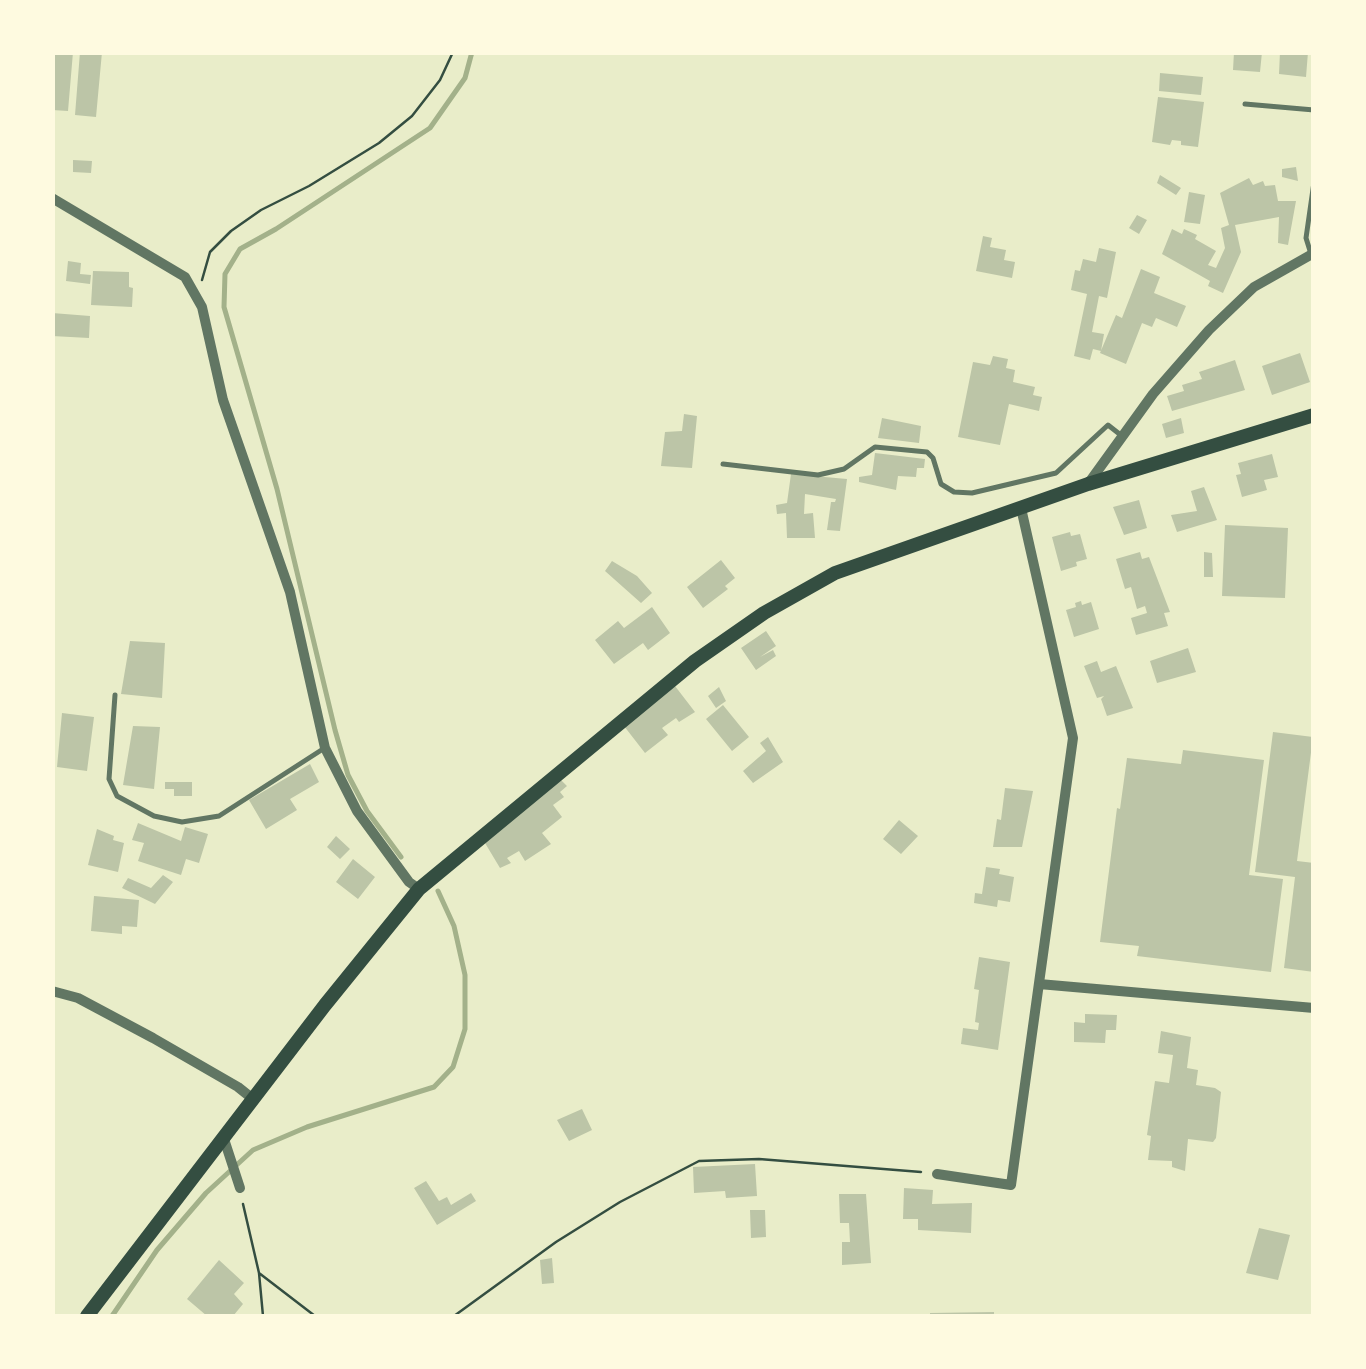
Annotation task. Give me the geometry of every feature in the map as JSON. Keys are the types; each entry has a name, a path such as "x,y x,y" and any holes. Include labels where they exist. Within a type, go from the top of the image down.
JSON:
{"main road":[{"path":"87,1316 420,889 694,660 835,573 1088,484 1314,415"}],"street":[{"path":"52,198 185,277 202,306 223,400 290,592 325,748 357,811 409,882 420,889"},
{"path":"1088,484 1153,394 1209,330 1254,288 1312,253"},
{"path":"937,1174 1011,1186 1074,738 1021,508"},
{"path":"1039,984 1314,1008"},
{"path":"52,991 78,998 253,1099"},
{"path":"224,1138 240,1188"}],"lane":[{"path":"1245,104 1314,110"},
{"path":"1312,253 1306,238 1314,182"},
{"path":"723,464 818,474 844,469 875,447 927,452 942,484 954,492 972,493 1056,473 1108,425 1122,436"},
{"path":"114,696 109,779 117,796 154,816 182,822 219,816 325,748"}],"path":[{"path":"202,306 202,275 210,252 231,230 260,210 310,186 378,143 412,116 440,80 453,52"},
{"path":"454,1316 556,1242 620,1202 699,1161 760,1159 937,1174"},
{"path":"240,1188 263,1316"},
{"path":"258,1273 315,1316"}],"building":[{"path":"53,52 73,52 68,111 52,110"},
{"path":"80,52 102,52 96,117 75,115"},
{"path":"1234,52 1262,52 1260,72 1233,70"},
{"path":"1280,52 1308,52 1306,77 1279,74"},
{"path":"1160,73 1203,77 1201,95 1159,91"},
{"path":"1158,97 1204,102 1198,147 1172,140 1170,145 1152,142"},
{"path":"73,160 92,161 91,173 73,172"},
{"path":"1296,167 1298,181 1282,177 1282,169"},
{"path":"1160,175 1181,188 1176,195 1157,183"},
{"path":"1249,178 1253,185 1263,181 1265,186 1275,185 1278,201 1296,201 1288,245 1278,243 1279,217 1235,225 1241,252 1223,293 1208,286 1210,281 1162,254 1172,229 1182,234 1184,229 1216,251 1208,265 1216,268 1225,248 1221,228 1229,225 1220,193"},
{"path":"1189,192 1205,195 1200,224 1184,222"},
{"path":"1137,215 1147,220 1139,234 1129,228"},
{"path":"983,236 992,238 990,247 1006,250 1004,260 1015,262 1012,278 976,271"},
{"path":"1099,248 1116,252 1107,298 1099,296 1092,332 1104,334 1101,351 1093,349 1090,360 1074,356 1087,294 1071,290 1075,270 1080,271 1083,259 1096,262"},
{"path":"68,261 81,263 80,274 91,275 90,284 66,281"},
{"path":"1141,269 1160,277 1154,293 1186,306 1177,327 1156,318 1152,327 1142,323 1126,364 1100,353 1116,315 1122,318"},
{"path":"93,271 129,272 132,307 91,305"},
{"path":"52,313 90,316 89,338 52,336"},
{"path":"1300,353 1310,382 1272,395 1262,366"},
{"path":"993,356 1008,359 1006,368 1015,370 1013,382 1035,387 1033,395 1042,397 1039,411 1009,404 1000,445 958,437 973,362 990,365"},
{"path":"1235,360 1245,390 1172,411 1167,396 1184,391 1182,385 1202,379 1199,372"},
{"path":"684,414 697,416 692,468 661,466 665,432 682,431"},
{"path":"882,418 921,426 919,443 878,438"},
{"path":"1181,418 1184,433 1166,438 1162,424"},
{"path":"875,453 925,459 924,468 917,468 916,477 898,476 896,490 859,482 859,477 872,475"},
{"path":"1272,454 1278,477 1264,480 1267,490 1242,497 1236,475 1241,474 1238,463"},
{"path":"791,474 847,479 840,531 827,530 831,502 836,499 805,494 804,514 813,513 815,538 787,538 786,513 777,514 776,505 787,503"},
{"path":"1204,487 1217,520 1177,532 1171,515 1197,511 1191,491"},
{"path":"1139,500 1147,528 1124,535 1113,507"},
{"path":"1225,525 1288,528 1285,598 1222,596"},
{"path":"1070,532 1071,536 1080,534 1087,559 1061,571 1052,537"},
{"path":"1140,552 1142,559 1149,557 1170,612 1164,613 1168,626 1136,635 1131,618 1147,613 1145,606 1137,609 1131,587 1125,589 1116,559"},
{"path":"1204,552 1212,553 1213,577 1204,577"},
{"path":"721,560 735,578 725,586 728,589 703,608 687,587"},
{"path":"612,561 637,576 652,593 641,603 605,571"},
{"path":"1081,601 1082,605 1091,602 1099,629 1074,637 1066,610"},
{"path":"652,607 670,633 648,650 643,643 614,664 595,640 618,621 624,628"},
{"path":"766,631 776,646 760,657 773,650 776,656 756,670 741,648"},
{"path":"130,641 165,643 162,698 121,694"},
{"path":"1188,648 1196,672 1157,683 1150,661"},
{"path":"1097,661 1101,672 1116,666 1133,708 1107,716 1101,699 1104,696 1097,698 1084,666"},
{"path":"675,686 695,712 662,728 668,735 645,753 624,726"},
{"path":"719,687 726,701 716,708 708,696"},
{"path":"723,705 749,737 732,751 706,719"},
{"path":"62,713 94,717 87,771 57,767"},
{"path":"133,726 160,727 154,789 123,785"},
{"path":"1273,732 1313,737 1297,861 1314,863 1314,972 1284,968 1295,877 1255,872"},
{"path":"768,737 783,762 753,783 743,771 766,751 760,743"},
{"path":"1183,750 1264,760 1249,875 1283,879 1271,972 1137,956 1139,946 1100,942 1127,758 1181,764"},
{"path":"310,764 319,782 290,799 297,810 266,829 249,800"},
{"path":"560,779 567,786 560,792 564,797 553,805 562,817 542,833 551,844 525,861 519,851 507,858 511,863 500,868 482,838"},
{"path":"165,782 192,782 192,796 174,796 174,789 165,789"},
{"path":"1005,788 1033,791 1022,847 993,847"},
{"path":"899,820 918,836 901,854 883,839"},
{"path":"138,823 181,841 185,827 208,834 199,863 186,859 181,875 138,861 144,843 132,840"},
{"path":"97,829 124,843 118,872 88,865"},
{"path":"336,836 350,849 340,859 327,847"},
{"path":"353,859 375,877 358,899 336,882"},
{"path":"986,867 1014,877 1010,902 998,900 997,907 974,903 975,893 982,894"},
{"path":"163,875 173,882 155,904 122,888 128,878 151,888"},
{"path":"94,896 139,900 137,927 122,926 122,934 91,931"},
{"path":"979,957 1010,962 998,1050 961,1044 963,1028 978,1030 979,1023 975,1022 979,990 974,989"},
{"path":"1085,1014 1117,1015 1116,1030 1106,1030 1105,1043 1074,1042 1074,1022 1085,1023"},
{"path":"1161,1031 1191,1037 1187,1068 1198,1070 1196,1085 1221,1092 1216,1138 1213,1142 1188,1139 1185,1171 1172,1167 1172,1161 1148,1160 1151,1136 1147,1135 1155,1081 1169,1083 1173,1055 1158,1053"},
{"path":"582,1109 592,1130 569,1141 557,1120"},
{"path":"755,1164 757,1196 726,1198 725,1191 694,1193 693,1167"},
{"path":"426,1181 439,1201 447,1197 451,1205 471,1193 476,1201 437,1225 414,1188"},
{"path":"904,1188 933,1190 932,1204 972,1203 971,1233 918,1230 918,1219 903,1219"},
{"path":"839,1194 866,1194 871,1263 842,1265 842,1242 850,1242 849,1223 840,1223"},
{"path":"750,1210 765,1210 766,1237 751,1238"},
{"path":"1259,1228 1290,1235 1278,1280 1246,1273"},
{"path":"552,1258 554,1283 542,1284 540,1260"},
{"path":"219,1260 244,1283 234,1294 243,1304 233,1316 207,1316 187,1299"},
{"path":"994,1312 994,1316 930,1316 930,1313"}],"waterway":[{"path":"401,857 367,811 348,775 277,489 224,307 225,274 240,249 430,128 465,78 472,52"},
{"path":"112,1316 157,1250 206,1193 253,1150 307,1127 434,1087 453,1067 465,1029 465,975 454,926 438,891"}]}
